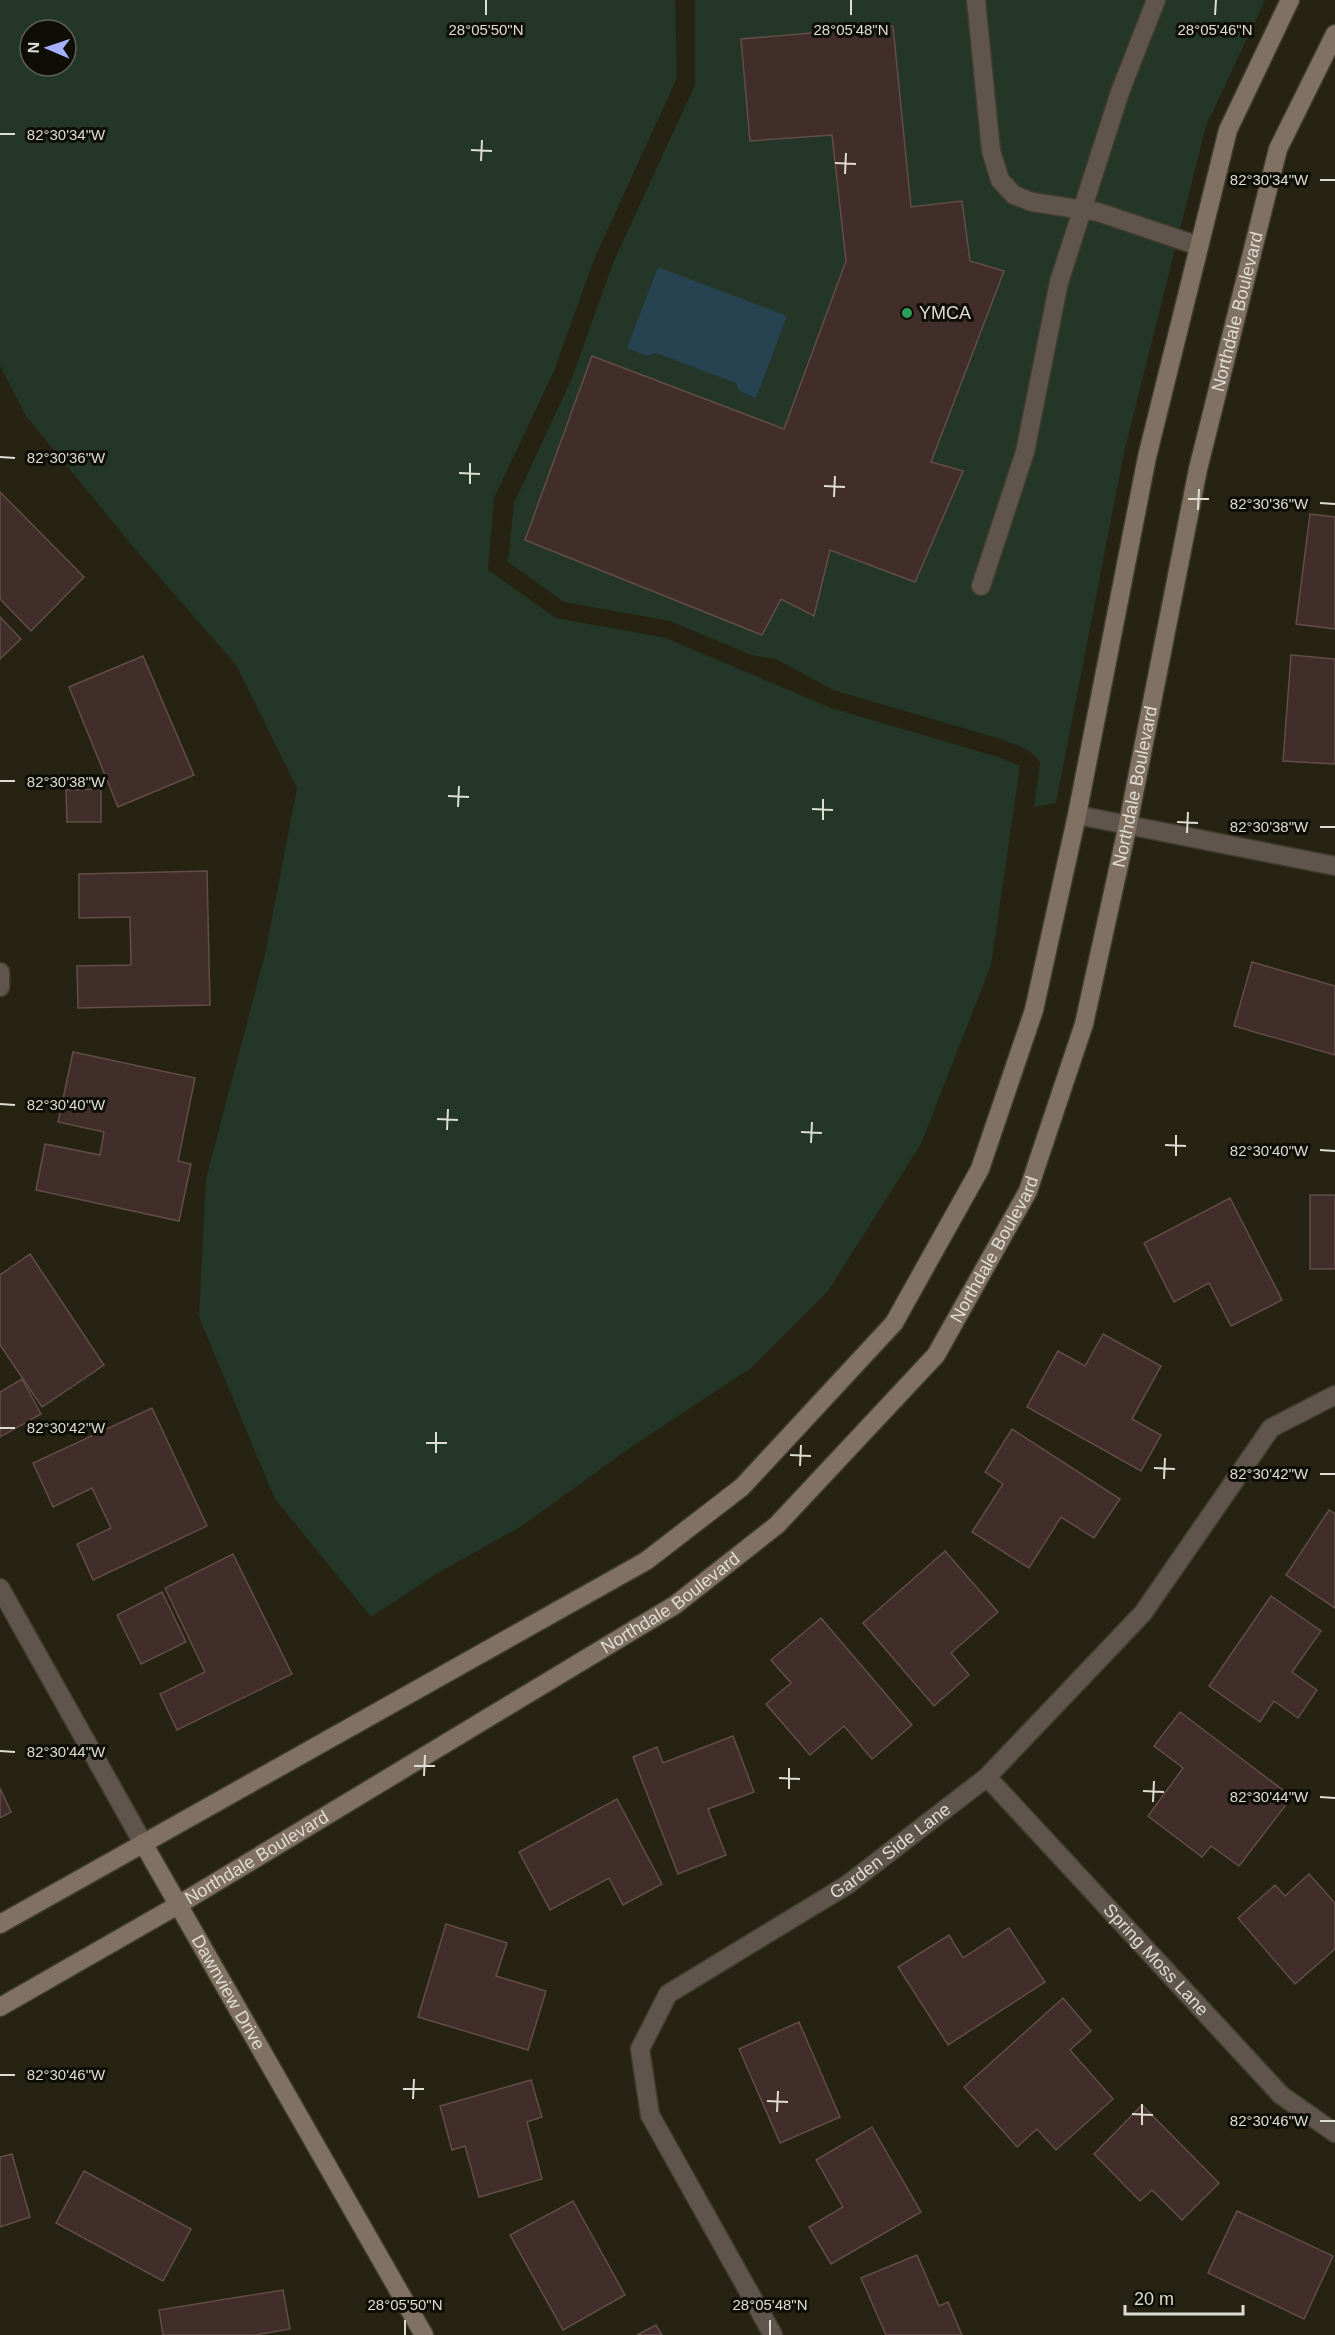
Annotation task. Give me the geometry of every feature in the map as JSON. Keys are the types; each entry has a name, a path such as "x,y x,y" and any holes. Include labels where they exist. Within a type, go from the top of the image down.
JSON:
{"street":[{"path":"976,0 991,151 1000,180 1014,195 1032,202 1084,209 1138,224 1200,246"},
{"path":"981,586 1025,452 1059,282 1120,92 1156,0"},
{"path":"0,1924 646,1561 742,1487 894,1323 980,1169 1034,1010 1077,814 1147,457 1228,130 1290,0"},
{"name":"Northdale Boulevard","path":"0,2007 178,1905 675,1605 777,1526 936,1354 1028,1191 1084,1024 1128,824 1198,469 1278,149 1335,34"},
{"path":"1077,814 1335,866"},
{"path":"0,972 0,987"},
{"name":"Garden Side Lane","path":"773,2335 650,2115 640,2049 668,1994 848,1885 987,1777 1143,1613 1271,1428 1335,1395"},
{"name":"Dawnview Drive","path":"0,1588 424,2335"},
{"name":"Spring Moss Lane","path":"987,1777 1281,2095 1335,2133"}],"green space":[{"path":"0,0 675,0 677,78 595,257 554,371 494,498 488,570 556,618 666,638 831,708 998,757 1020,766 991,965 921,1144 828,1291 751,1368 634,1445 520,1527 436,1574 371,1617 275,1499 199,1317 206,1179 265,954 297,788 236,665 136,550 26,416 0,366"},
{"path":"695,0 1265,0 1206,126 1124,453 1056,803 1034,807 1040,763 1033,754 1019,746 833,690 776,659 751,655 670,621 564,602 508,562 514,503 572,378 613,263 695,85"}],"water":[{"path":"658,267 787,316 756,398 739,391 736,383 656,353 647,356 627,348"}],"building":[{"name":"YMCA","path":"893,26 911,207 962,201 970,261 1004,271 931,462 963,471 915,582 830,550 814,616 781,599 762,635 525,540 592,356 784,429 846,261 832,135 750,141 741,39"},
{"path":"0,492 84,577 31,631 0,599"},
{"path":"1310,514 1335,517 1335,629 1296,624"},
{"path":"0,617 21,639 0,659"},
{"path":"1291,655 1335,659 1335,764 1283,761"},
{"path":"143,656 194,775 118,807 69,687"},
{"path":"101,789 101,822 67,822 66,790"},
{"path":"207,871 210,1005 78,1008 77,966 131,965 130,917 79,918 79,874"},
{"path":"1252,962 1335,986 1335,1055 1234,1026"},
{"path":"73,1052 195,1078 178,1161 191,1164 179,1221 36,1190 45,1144 100,1155 104,1132 58,1122"},
{"path":"1310,1195 1335,1195 1335,1269 1310,1269"},
{"path":"1230,1198 1282,1300 1231,1326 1209,1283 1174,1302 1144,1243"},
{"path":"30,1254 104,1365 42,1407 0,1345 0,1275"},
{"path":"1103,1334 1161,1366 1132,1419 1161,1435 1141,1471 1027,1407 1058,1351 1085,1366"},
{"path":"22,1379 41,1414 0,1437 0,1392"},
{"path":"152,1408 207,1526 93,1580 77,1544 111,1528 92,1488 53,1507 33,1463"},
{"path":"1012,1429 1120,1499 1094,1538 1061,1517 1029,1568 972,1532 1003,1484 985,1472"},
{"path":"1329,1510 1335,1514 1335,1608 1286,1575"},
{"path":"945,1551 998,1612 951,1653 969,1675 934,1706 863,1623"},
{"path":"233,1554 292,1674 177,1730 160,1694 205,1672 165,1588"},
{"path":"162,1592 186,1642 141,1664 117,1615"},
{"path":"1271,1596 1321,1631 1292,1672 1317,1690 1298,1718 1274,1701 1260,1722 1209,1686"},
{"path":"821,1618 912,1725 872,1759 844,1726 810,1755 766,1704 791,1683 771,1660"},
{"path":"1180,1712 1292,1797 1239,1866 1211,1846 1202,1857 1148,1816 1183,1768 1154,1746"},
{"path":"733,1736 754,1792 708,1809 726,1855 678,1874 633,1757 657,1747 663,1763"},
{"path":"0,1788 11,1812 0,1818"},
{"path":"617,1799 662,1884 623,1905 609,1878 550,1910 519,1852"},
{"path":"1309,1874 1335,1903 1335,1949 1295,1984 1238,1918 1275,1885 1285,1896"},
{"path":"446,1924 507,1943 496,1976 546,1991 528,2050 418,2017"},
{"path":"1009,1928 1045,1982 948,2045 898,1967 949,1935 963,1958"},
{"path":"1063,1998 1091,2031 1070,2050 1113,2099 1056,2150 1037,2129 1017,2147 964,2087"},
{"path":"799,2022 840,2117 780,2143 739,2049"},
{"path":"531,2080 542,2117 527,2122 542,2179 479,2197 465,2146 452,2150 440,2106"},
{"path":"1142,2105 1219,2183 1182,2220 1152,2190 1140,2201 1094,2154"},
{"path":"872,2127 921,2212 831,2264 809,2227 843,2207 816,2160"},
{"path":"12,2154 30,2217 0,2227 0,2157"},
{"path":"84,2171 191,2229 163,2281 56,2223"},
{"path":"573,2201 625,2295 563,2330 510,2235"},
{"path":"1237,2211 1333,2256 1304,2319 1208,2273"},
{"path":"917,2255 939,2306 948,2302 962,2335 886,2335 861,2278"},
{"path":"283,2290 290,2329 255,2335 163,2335 159,2310"},
{"path":"656,2325 662,2335 637,2335"}],"place":[{"name":"YMCA","path":"907,313"}]}
